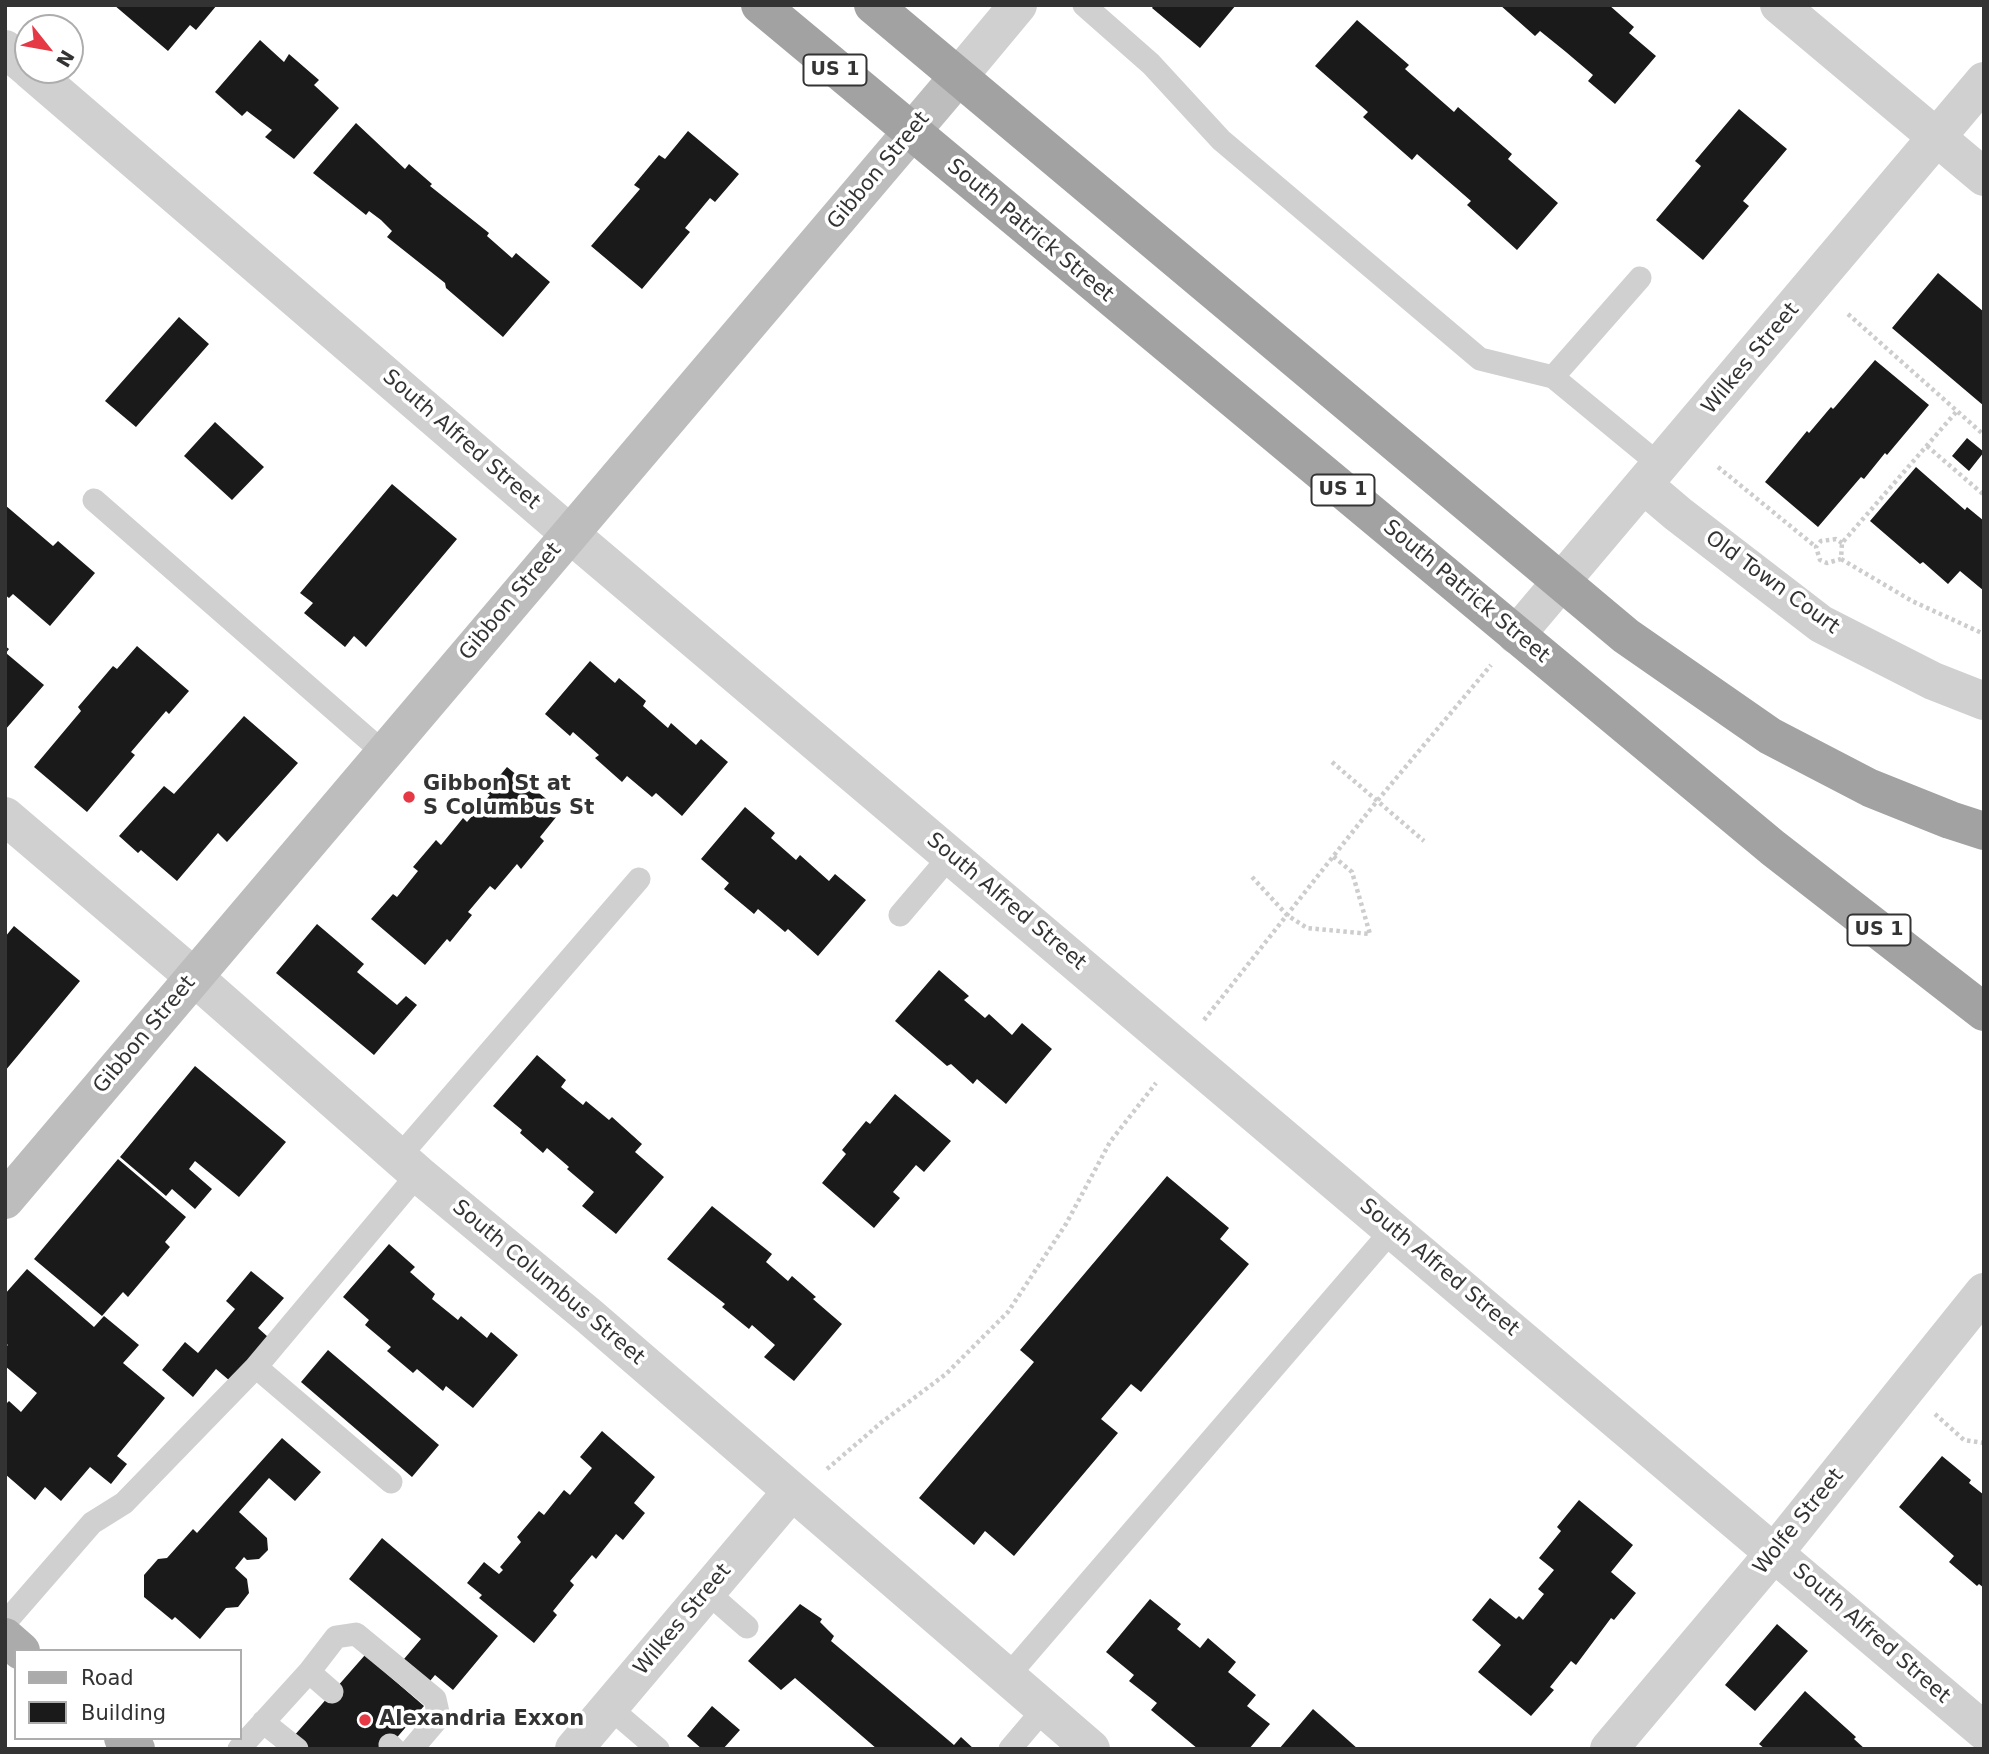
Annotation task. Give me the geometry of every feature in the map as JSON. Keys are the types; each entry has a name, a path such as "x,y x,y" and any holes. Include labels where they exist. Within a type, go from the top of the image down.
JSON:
{"highway":[{"name":"South Patrick Street","path":"760,5 1773,848 1984,1012"},
{"path":"873,5 1626,636 1770,736 1870,788 1984,831"}],"main road":[{"name":"Gibbon Street","path":"7,1195 958,77"},
{"path":"5,1637 19,1649"}],"street":[{"name":"Gibbon Street","path":"958,77 1018,5"},
{"path":"1779,5 1984,177"},
{"name":"Wilkes Street","path":"1516,635 1984,81"},
{"name":"South Alfred Street","path":"46,84 570,534 1984,1731"},
{"name":"Old Town Court","path":"1653,476 1678,514 1821,624 1933,681 1984,701"},
{"name":"South Columbus Street","path":"5,816 409,1166 589,1316 1091,1749"},
{"name":"Wolfe Street","path":"1609,1749 1775,1552 1984,1292"},
{"name":"Wilkes Street","path":"574,1749 792,1491"}],"lane":[{"path":"1084,5 1151,64 1222,139 1480,359 1553,377 1653,476"},
{"path":"1553,377 1640,278"},
{"path":"94,500 384,752"},
{"path":"900,915 951,855"},
{"path":"5,1623 92,1523 124,1503 256,1367 409,1166 639,879"},
{"path":"1008,1676 1393,1229"},
{"path":"256,1367 391,1482"},
{"path":"707,1592 747,1627"},
{"path":"239,1749 309,1672 336,1637 356,1634 435,1699 439,1717 399,1748"},
{"path":"309,1672 332,1692"},
{"path":"610,1708 658,1749"},
{"path":"1010,1749 1045,1709"},
{"path":"264,1722 297,1749"}],"path":[{"path":"1848,314 1984,435"},
{"path":"1841,559 1842,543 1957,411"},
{"path":"1927,446 1984,495"},
{"path":"1718,467 1816,547 1820,560 1827,563 1841,559 1912,601 1984,634"},
{"path":"1816,547 1829,538 1842,543"},
{"path":"792,1491 833,1465 882,1422 946,1374 1008,1312 1066,1224 1110,1142 1377,801 1516,635"},
{"path":"1332,762 1424,841"},
{"path":"1252,877 1287,915 1307,928 1370,934 1352,872 1333,856"},
{"path":"1906,1389 1964,1440 1984,1443"}],"building":[{"path":"114,5 217,5 196,30 190,25 168,51"},
{"path":"1154,5 1236,5 1200,48 1152,8"},
{"path":"1500,5 1609,5 1634,27 1629,33 1656,56 1615,104 1588,81 1593,75 1540,31 1535,36"},
{"path":"1357,20 1409,65 1405,69 1454,112 1458,107 1512,154 1508,159 1558,203 1517,250 1467,205 1471,201 1417,154 1412,160 1363,117 1368,112 1315,66"},
{"path":"260,40 284,62 289,54 319,80 314,85 339,108 294,159 265,137 272,130 247,111 242,116 215,92"},
{"path":"1739,109 1787,149 1743,201 1749,206 1703,260 1656,220 1701,166 1695,161"},
{"path":"356,123 405,169 409,164 432,184 430,186 489,233 487,236 512,258 516,253 550,282 503,337 446,288 445,283 387,237 392,231 381,220 369,211 366,215 313,173"},
{"path":"688,131 739,174 715,202 710,198 685,228 690,232 642,289 591,246 640,189 634,185 659,155 665,159"},
{"path":"1938,273 1984,312 1984,406 1892,328"},
{"path":"179,317 209,344 136,427 105,401"},
{"path":"1875,360 1929,405 1887,455 1885,453 1864,479 1861,477 1818,527 1765,482 1807,431 1809,433 1831,407 1835,407"},
{"path":"215,422 264,467 232,500 184,456"},
{"path":"1967,438 1984,452 1969,471 1952,456"},
{"path":"1916,467 1965,510 1967,507 1984,521 1984,591 1960,571 1948,584 1870,521"},
{"path":"392,484 457,539 366,647 354,636 345,647 304,613 313,603 300,593"},
{"path":"5,505 53,546 58,541 95,573 50,626 13,594 9,598 5,595"},
{"path":"5,646 9,649 6,653 44,685 5,730"},
{"path":"137,646 189,691 169,714 166,711 131,752 135,755 87,812 34,767 81,711 78,707 113,666 117,669"},
{"path":"590,661 615,683 619,678 646,701 643,706 668,728 671,723 696,745 701,739 728,762 682,816 656,793 652,797 627,776 622,782 595,758 599,755 573,732 570,736 545,714"},
{"path":"244,716 298,763 227,842 218,833 177,881 141,850 138,853 119,836 164,786 174,794"},
{"path":"507,767 561,811 540,837 544,841 521,869 517,864 495,890 490,886 468,912 472,915 450,942 447,939 425,965 371,919 393,894 397,897 418,871 413,867 436,840 441,845 463,818 467,822 490,795 486,792"},
{"path":"745,807 775,833 771,838 796,860 800,855 829,881 835,874 866,900 818,956 788,929 785,932 758,909 754,914 724,889 729,883 701,859"},
{"path":"317,924 364,964 357,972 397,1005 406,996 417,1005 374,1055 276,973"},
{"path":"14,926 80,981 5,1071 5,937"},
{"path":"939,970 969,996 964,1000 985,1018 989,1014 1012,1035 1022,1023 1052,1049 1006,1104 977,1079 973,1084 951,1064 947,1066 895,1021"},
{"path":"537,1055 566,1080 561,1087 583,1105 586,1101 609,1120 612,1117 642,1144 635,1152 664,1177 616,1234 582,1206 594,1192 547,1148 543,1153 520,1133 522,1130 493,1106"},
{"path":"195,1066 286,1142 239,1197 195,1161 189,1169 212,1189 195,1209 172,1189 166,1196 120,1157"},
{"path":"895,1094 951,1141 924,1172 916,1165 893,1192 900,1198 874,1228 822,1183 846,1154 842,1150 866,1121 870,1124"},
{"path":"118,1159 186,1217 165,1242 170,1247 128,1297 123,1292 102,1316 34,1259"},
{"path":"1167,1176 1229,1228 1220,1239 1249,1264 1141,1392 1131,1384 1101,1419 1118,1433 1014,1556 985,1531 974,1545 919,1498 1034,1362 1020,1350"},
{"path":"712,1206 772,1254 766,1262 788,1281 792,1276 842,1324 794,1381 764,1357 775,1345 752,1325 749,1329 722,1307 725,1304 667,1259"},
{"path":"389,1244 415,1267 410,1272 435,1294 432,1299 458,1320 461,1316 487,1338 491,1332 518,1355 473,1408 446,1386 443,1391 417,1369 413,1373 387,1351 391,1347 365,1325 369,1320 343,1297"},
{"path":"27,1269 94,1327 104,1316 139,1345 123,1363 165,1398 117,1456 127,1464 111,1484 90,1467 61,1501 45,1487 35,1500 5,1474 5,1405 9,1401 21,1412 37,1393 5,1366 5,1347 8,1345 5,1343 5,1294"},
{"path":"251,1271 284,1298 258,1328 268,1337 230,1381 216,1369 193,1397 162,1370 185,1342 198,1353 235,1309 226,1301"},
{"path":"328,1350 439,1445 412,1477 301,1382"},
{"path":"602,1431 655,1477 634,1503 645,1513 623,1540 616,1534 596,1559 592,1555 570,1581 574,1585 553,1611 557,1615 534,1643 479,1598 482,1595 467,1583 484,1562 499,1574 503,1570 500,1567 521,1542 517,1537 539,1511 544,1515 564,1490 570,1495 592,1468 580,1457"},
{"path":"282,1438 321,1472 295,1501 269,1478 239,1512 267,1538 268,1550 259,1559 247,1560 244,1557 235,1568 247,1579 249,1593 238,1607 226,1608 200,1639 175,1617 172,1620 144,1597 144,1575 158,1559 167,1558 193,1529 197,1533"},
{"path":"1942,1456 1971,1480 1969,1483 1984,1495 1984,1588 1979,1584 1977,1586 1949,1562 1954,1556 1899,1507"},
{"path":"1579,1500 1633,1545 1611,1572 1636,1593 1614,1620 1611,1618 1576,1665 1571,1661 1550,1687 1554,1690 1531,1716 1478,1672 1501,1645 1472,1620 1490,1598 1516,1619 1519,1616 1523,1620 1544,1594 1538,1589 1554,1570 1539,1558 1561,1531 1557,1527"},
{"path":"382,1538 498,1636 453,1690 435,1675 430,1681 404,1659 421,1639 349,1579"},
{"path":"1150,1599 1181,1624 1177,1629 1200,1648 1208,1638 1236,1662 1228,1672 1256,1695 1247,1706 1270,1724 1249,1749 1198,1749 1151,1710 1157,1703 1129,1681 1134,1675 1106,1652"},
{"path":"800,1604 822,1619 820,1622 834,1636 831,1641 954,1745 961,1737 974,1749 877,1749 795,1678 781,1690 748,1661"},
{"path":"1777,1624 1808,1651 1755,1711 1725,1685"},
{"path":"365,1655 424,1706 387,1749 306,1749 293,1737"},
{"path":"1805,1691 1856,1737 1854,1739 1865,1749 1765,1749 1759,1744"},
{"path":"712,1706 740,1730 723,1749 702,1749 687,1736"},
{"path":"1313,1709 1358,1749 1279,1749"}],"place":[{"name":"Gibbon St at S Columbus St","path":"409,797"},
{"name":"Alexandria Exxon","path":"365,1720"}]}
